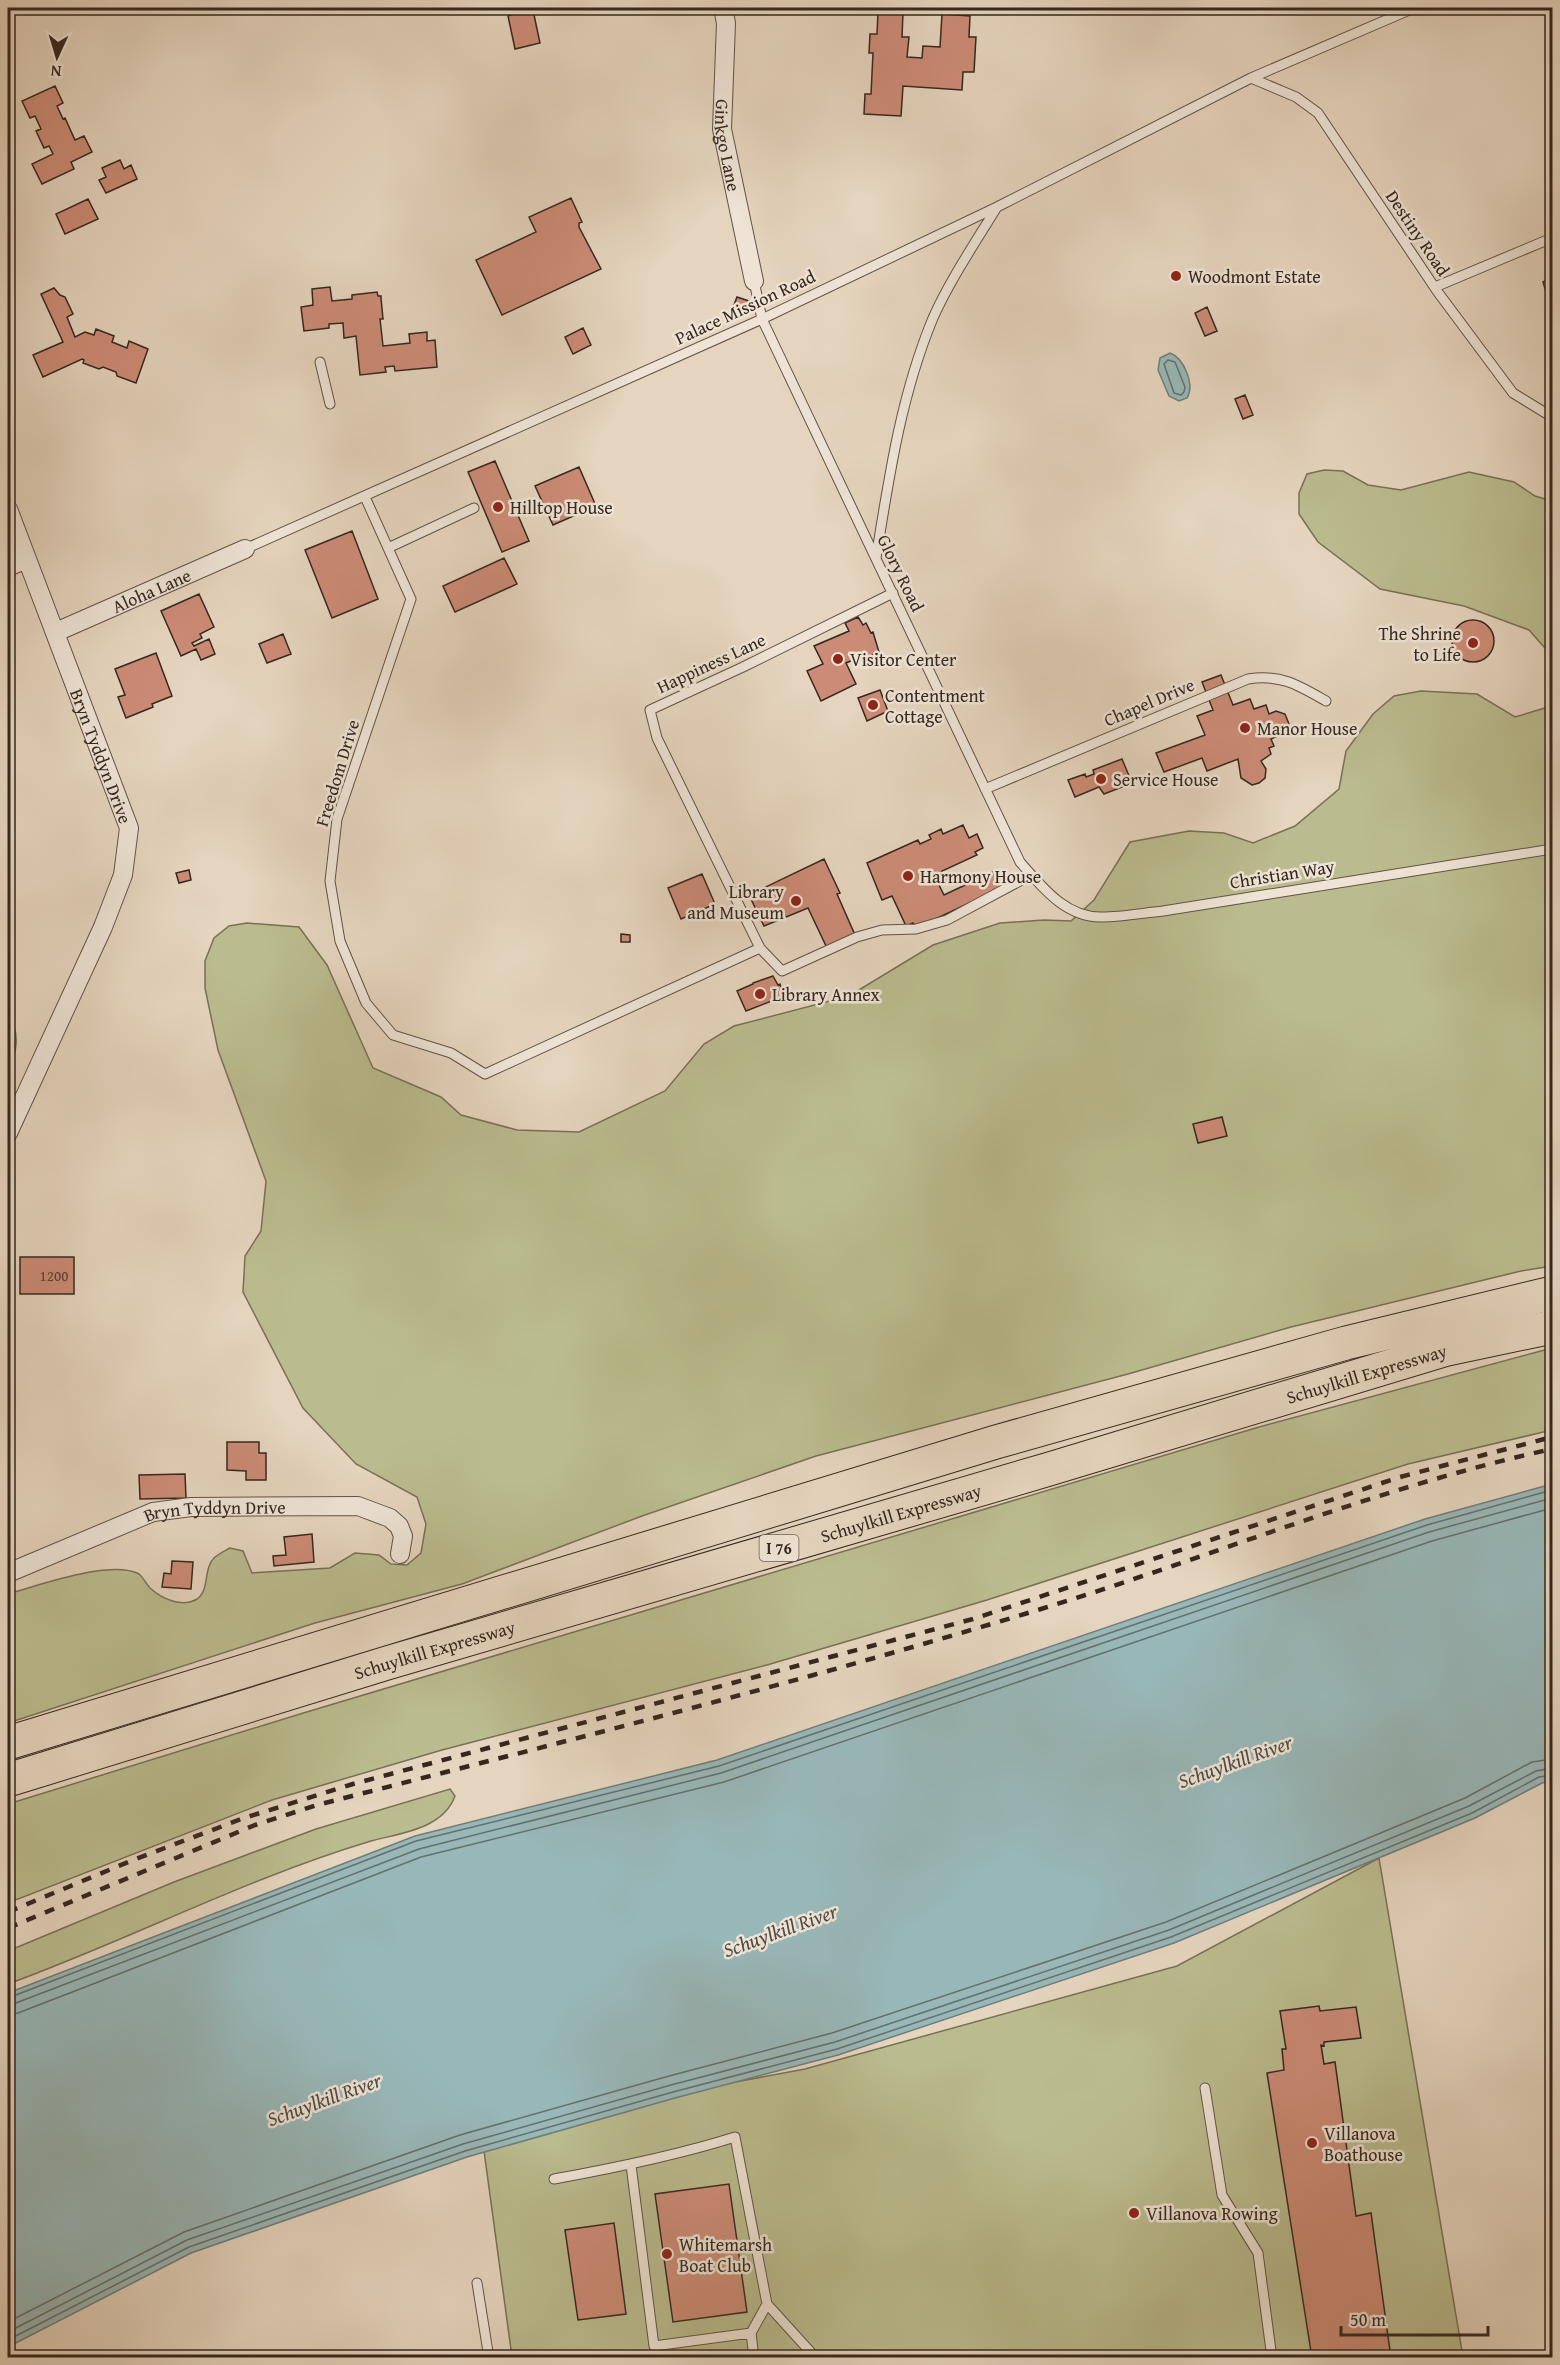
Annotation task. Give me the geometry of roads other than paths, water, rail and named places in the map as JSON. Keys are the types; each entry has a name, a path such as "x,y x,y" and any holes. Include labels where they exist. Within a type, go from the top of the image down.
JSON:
{"highway":[{"name":"Schuylkill Expressway","path":"8,1743 996,1442 1346,1343 1552,1293"},
{"name":"Schuylkill Expressway","path":"8,1780 387,1663 1023,1477 1447,1349 1552,1327"}],"street":[{"name":"Ginkgo Lane","path":"723,8 726,23 722,129 754,281"},
{"name":"Bryn Tyddyn Drive","path":"8,508 129,828 123,875 103,927 8,1133"},
{"name":"Aloha Lane","path":"56,632 245,549"},
{"path":"8,567 26,559"},
{"name":"Bryn Tyddyn Drive","path":"8,1573 153,1512 191,1507 358,1506 390,1518 399,1526 403,1536 400,1554"}],"lane":[{"name":"Palace Mission Road","path":"245,549 762,319 997,207 1251,78 1414,8"},
{"name":"Destiny Road","path":"1251,78 1296,97 1318,113 1435,287 1513,393 1552,417"},
{"path":"876,559 893,450 909,386 934,317 997,207"},
{"path":"1435,287 1552,238"},
{"name":"Glory Road","path":"754,281 762,319 1020,862 1031,874"},
{"path":"320,362 330,404"},
{"name":"Freedom Drive","path":"365,497 411,599 337,819 330,881 340,941 366,1003 393,1035 451,1053 485,1074 760,948"},
{"path":"388,548 474,508"},
{"name":"Happiness Lane","path":"760,948 657,738 650,710 893,593"},
{"name":"Chapel Drive","path":"985,789 1248,679 1266,676 1285,679 1326,701"},
{"name":"Christian Way","path":"1031,874 1049,895 1070,910 1100,918 1163,911 1552,849"},
{"path":"760,948 782,971 857,937 882,930 916,929 947,920 1031,874"},
{"path":"1205,2088 1222,2195 1258,2253 1272,2358"},
{"path":"554,2179 631,2165 690,2151 735,2137 767,2304 816,2358"},
{"path":"631,2165 654,2346 751,2333"},
{"path":"477,2283 489,2358"},
{"path":"754,2358 751,2333 767,2304"}],"water":[{"path":"1170,353 1180,360 1189,379 1187,398 1179,401 1169,396 1158,370 1160,358"},
{"name":"Schuylkill River","path":"1552,1484 1552,1781 1542,1783 1475,1818 1174,1943 838,2055 467,2157 191,2253 8,2347 8,1993 415,1836 717,1760 1425,1519"}],"railway":[{"path":"8,1912 133,1860 244,1818 353,1784 973,1619 1400,1477 1552,1437"},
{"path":"8,1928 255,1825 317,1805 861,1662 1105,1589 1423,1483 1552,1449"}],"place":[{"name":"Woodmont Estate","path":"1176,276"},
{"name":"Hilltop House","path":"498,507"},
{"name":"The Shrine to Life","path":"1473,643"},
{"name":"Visitor Center","path":"838,659"},
{"name":"Contentment Cottage","path":"873,705"},
{"name":"Manor House","path":"1245,728"},
{"name":"Service House","path":"1101,779"},
{"name":"Harmony House","path":"908,876"},
{"name":"Library and Museum","path":"796,901"},
{"name":"Library Annex","path":"760,994"},
{"name":"Villanova Boathouse","path":"1312,2143"},
{"name":"Villanova Rowing","path":"1134,2213"},
{"name":"Whitemarsh Boat Club","path":"667,2254"}]}
